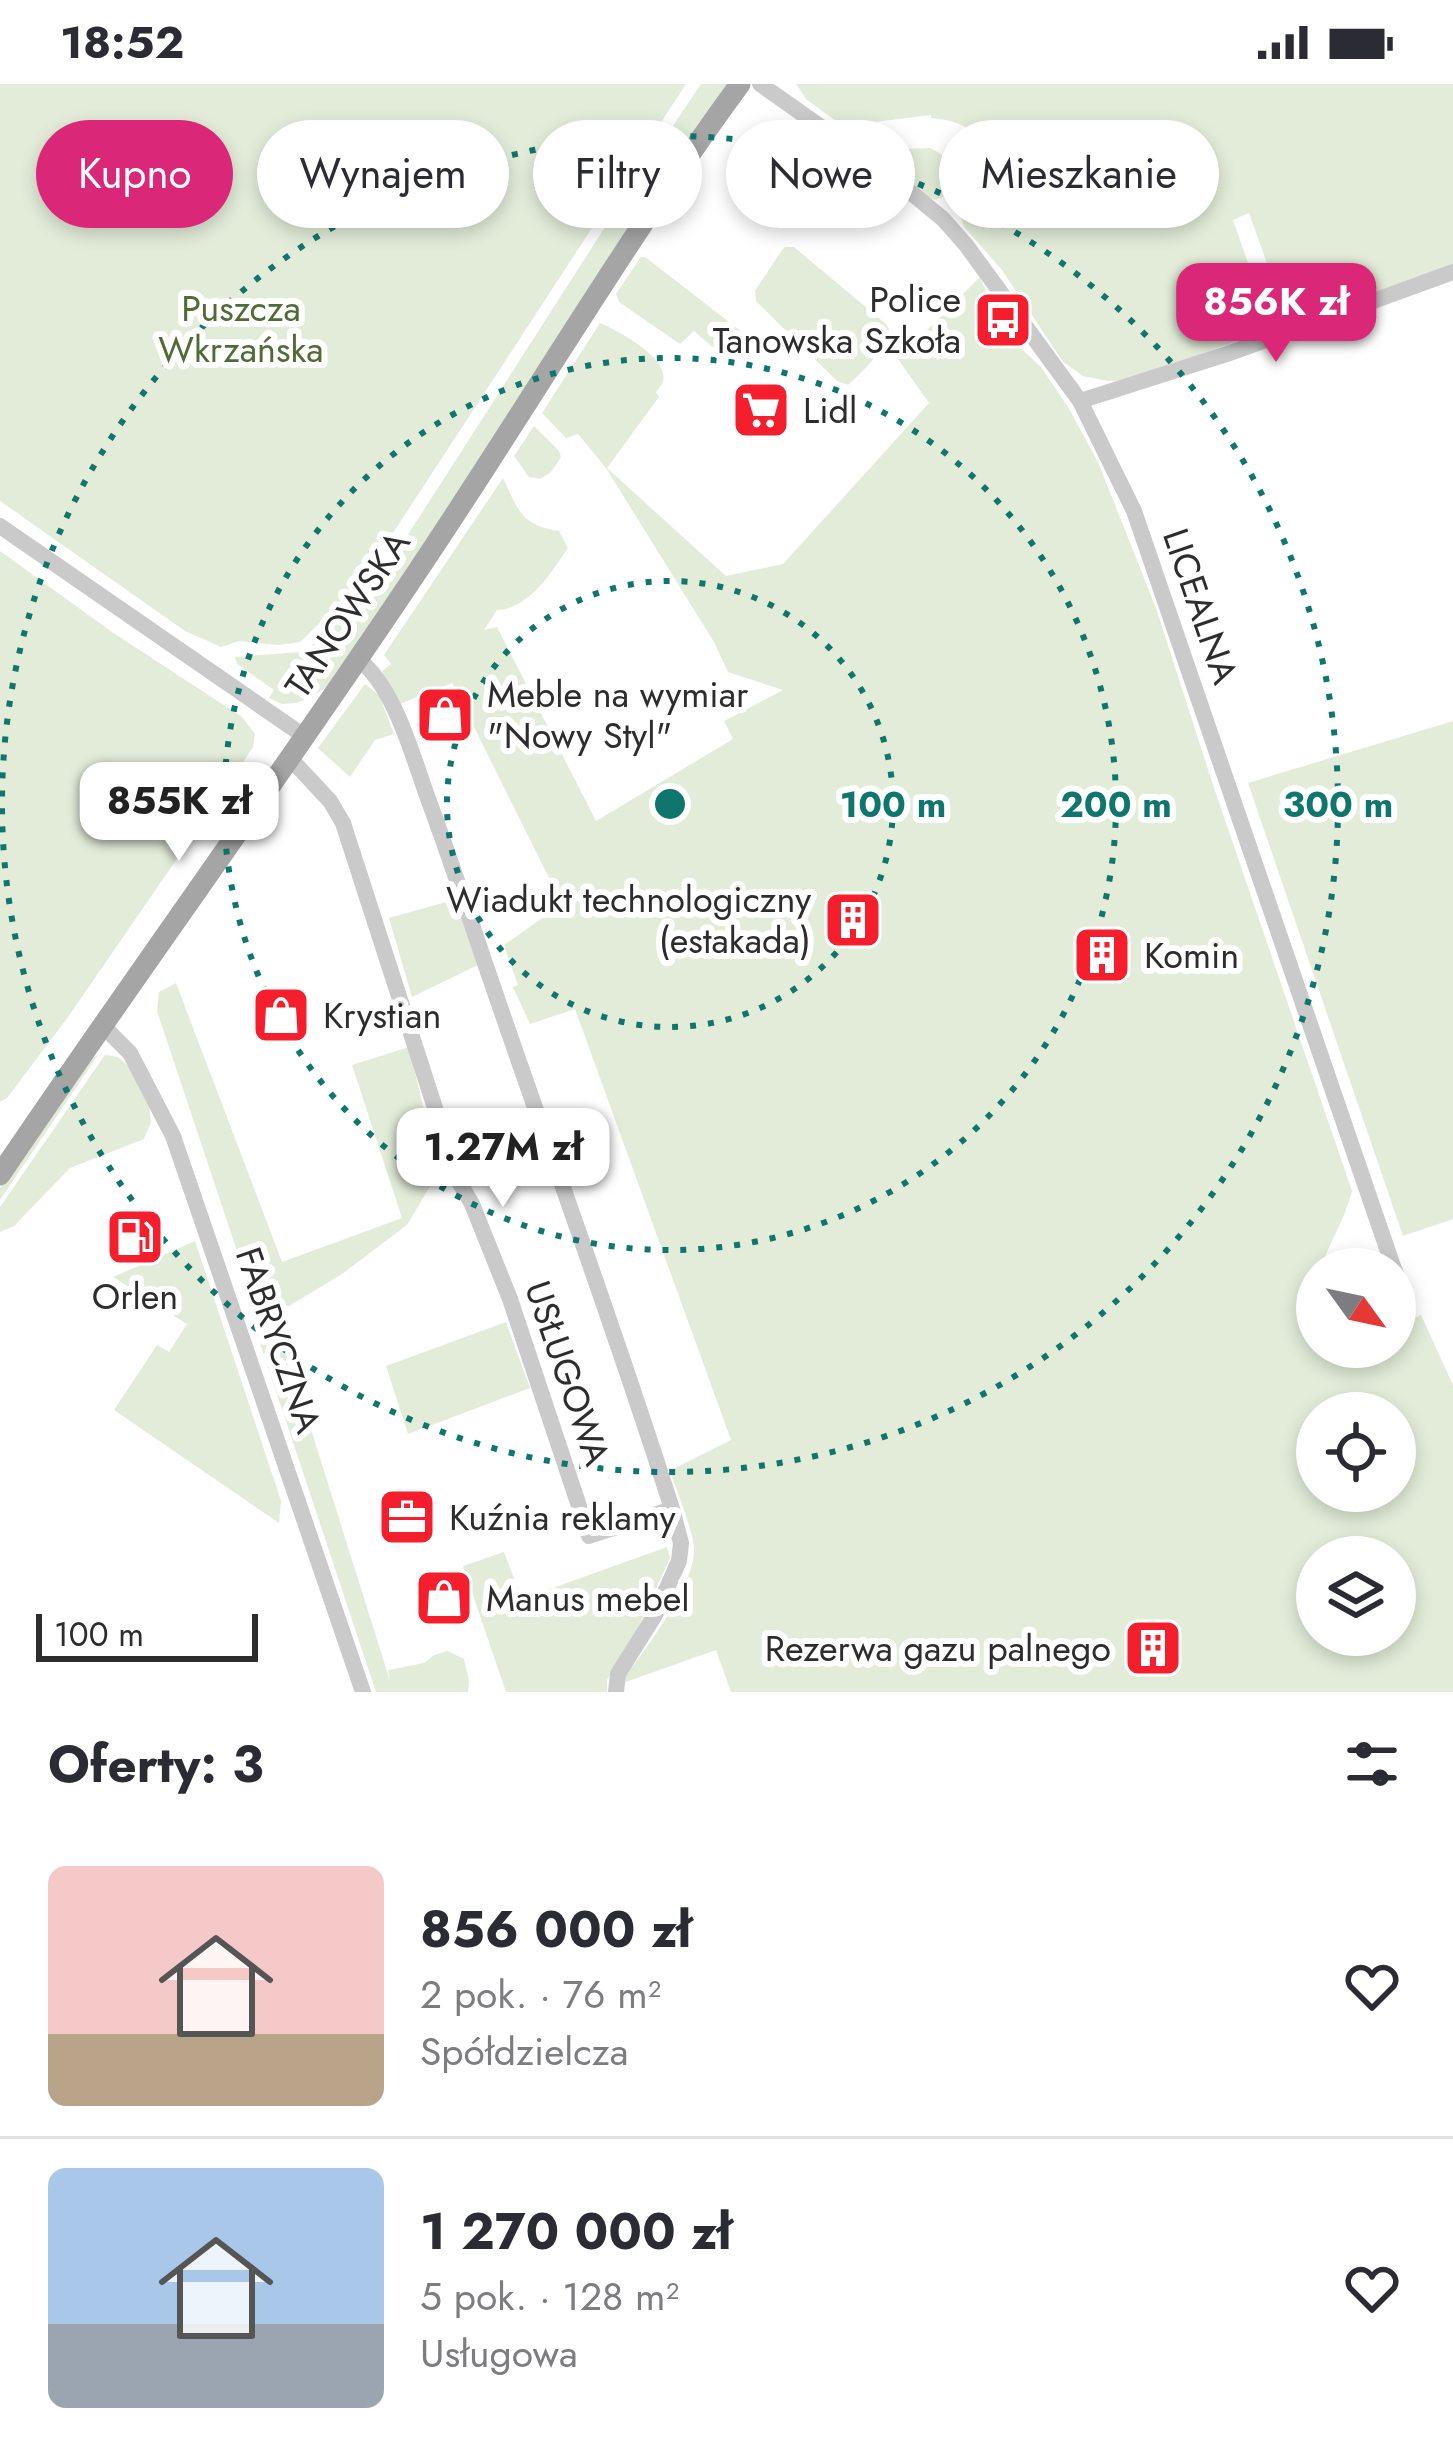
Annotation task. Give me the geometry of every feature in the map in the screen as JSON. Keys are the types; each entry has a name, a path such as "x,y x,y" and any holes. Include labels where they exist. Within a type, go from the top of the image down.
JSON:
{"main road":[{"name":"TANOWSKA","path":"0,1175 358,659 624,248 740,84"}],"street":[{"name":"LICEALNA","path":"760,84 878,166 943,219 1080,401 1134,511 1387,1248"},
{"path":"1080,401 1227,355 1453,272"},
{"path":"0,526 304,736"},
{"name":"USŁUGOWA","path":"358,659 384,689 411,752 634,1391 681,1543 679,1561 655,1615 618,1674 616,1692"},
{"name":"USŁUGOWA","path":"289,757 330,801 343,823 436,1111 447,1161 472,1204 509,1299 589,1536 672,1509"},
{"name":"FABRYCZNA","path":"102,1025 130,1053 173,1136 363,1692"}],"green space":[{"name":"Puszcza Wkrzańska","path":"0,84 686,84 663,120 533,120 533,228 592,228 376,559 300,642 239,641 221,647 185,631 0,501"},
{"path":"701,84 731,84 702,128 702,120 677,120"},
{"path":"796,84 1453,84 1453,264 1296,320 1291,306 1283,308 1249,213 1233,220 1266,314 1258,317 1263,331 1135,380 1083,376 1063,362 1002,270 965,228 1219,228 1219,120 942,120 931,115 835,120 807,100"},
{"path":"915,148 939,152 939,198 935,200 915,187"},
{"path":"605,228 636,228 445,518 326,687 296,703 269,698 274,690 237,664 235,657 300,652 310,647 386,569"},
{"path":"794,247 890,331 873,360 848,385 837,381 756,301 755,291 782,250"},
{"path":"641,257 742,332 732,344 723,337 715,349 694,331 680,344 619,302 616,294"},
{"path":"980,277 995,324 1041,367 1098,462 1156,608 1352,1191 1329,1248 1296,1248 1296,1368 1416,1368 1416,1318 1421,1315 1453,1385 1453,1692 731,1692 716,1650 620,1684 665,1620 691,1566 694,1544 673,1469 731,1440 575,1009 530,1024 513,987 518,985 504,945 562,904 452,683 397,705 382,671 391,664 384,655 503,478 522,514 536,525 559,531 568,548 538,588 519,603 497,610 484,630 497,627 596,821 733,739 724,721 783,690 728,672 606,468 578,434 566,438 542,413 600,323 646,350 663,376 656,392 659,397 607,468 726,576 783,564 929,403 898,359"},
{"path":"534,426 561,457 540,479 529,477 514,456"},
{"path":"0,551 242,717 255,734 253,747 232,779 68,1017 0,1102"},
{"path":"365,684 379,695 394,734 375,740 350,777 318,748"},
{"path":"1453,721 1453,1219 1403,1236 1248,783"},
{"path":"457,899 478,965 412,997 389,918"},
{"path":"176,983 282,1262 402,1218 352,1065 409,1047 435,1157 433,1181 407,1225 342,1274 289,1306 264,1313 255,1305 157,1011 159,992"},
{"path":"98,1055 0,1200 0,1188 87,1061"},
{"path":"105,1055 118,1057 128,1066 149,1106 151,1122 144,1139 70,1168 14,1226 0,1232 0,1207"},
{"path":"195,1241 281,1501 279,1523 114,1410 157,1345 169,1352 187,1324 113,1277"},
{"path":"506,1322 530,1388 408,1434 386,1366"},
{"path":"265,1332 281,1341 293,1372 390,1681 388,1670 424,1663 448,1651 464,1659 468,1692 376,1692 257,1334"},
{"path":"667,1547 670,1558 636,1632 607,1680 607,1692 506,1692 463,1566 504,1552 522,1599"}],"place":[{"name":"Police Tanowska Szkoła","path":"1003,320"},
{"name":"Lidl","path":"761,410"},
{"name":"Meble na wymiar \"Nowy Styl\"","path":"445,715"},
{"name":"Wiadukt technologiczny (estakada)","path":"853,920"},
{"name":"Komin","path":"1102,955"},
{"name":"Krystian","path":"281,1015"},
{"name":"Orlen","path":"135,1237"},
{"name":"Kuźnia reklamy","path":"407,1517"},
{"name":"Manus mebel","path":"444,1598"},
{"name":"Rezerwa gazu palnego","path":"1153,1648"}]}
